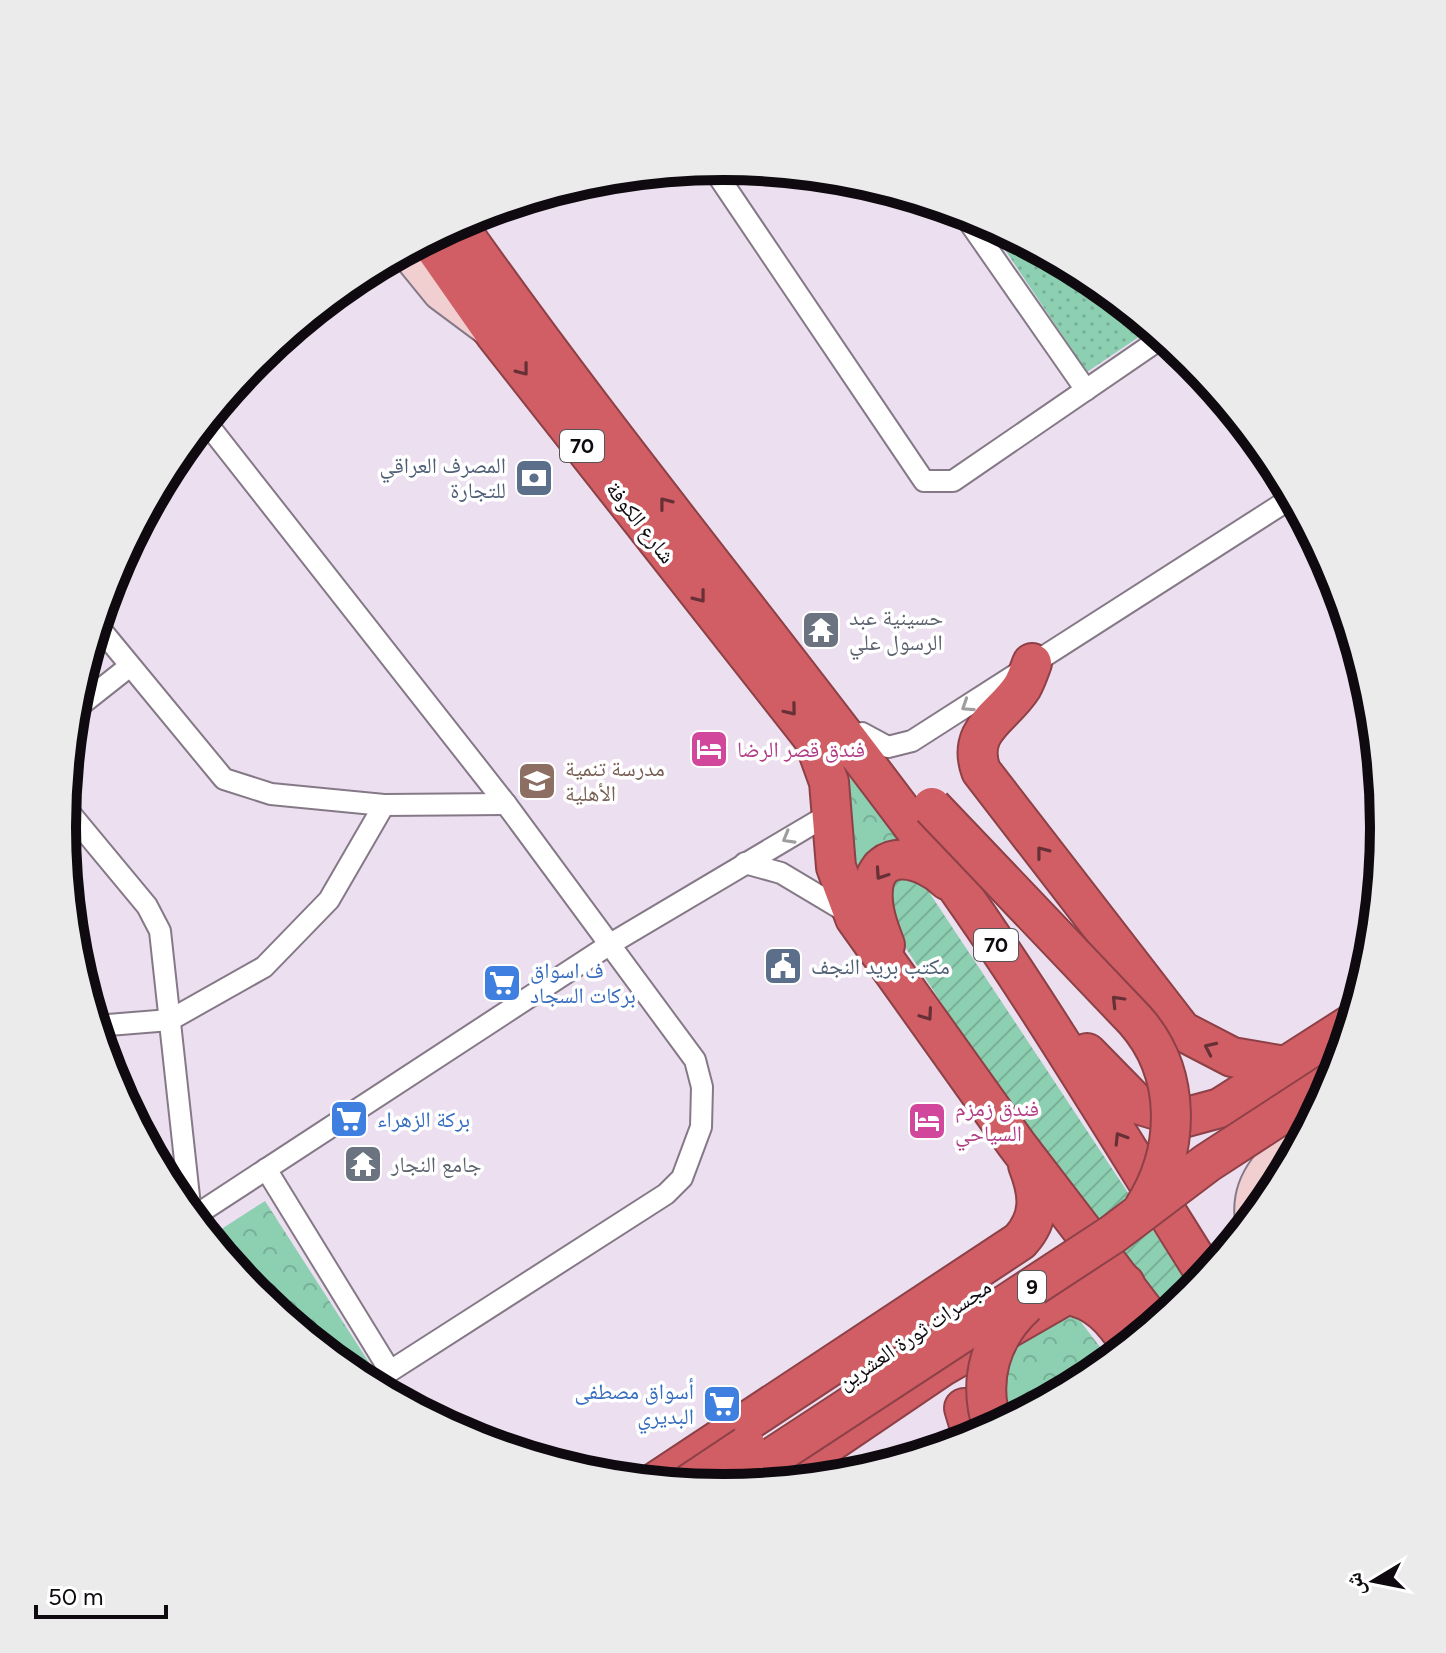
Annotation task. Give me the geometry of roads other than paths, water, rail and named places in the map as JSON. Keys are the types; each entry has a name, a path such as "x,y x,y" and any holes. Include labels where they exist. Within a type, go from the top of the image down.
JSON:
{"highway":[{"name":"شارع الكوفة","path":"462,235 508,325"},
{"name":"شارع الكوفة","path":"436,247 508,325 759,641"},
{"path":"759,641 862,733 1135,1020 1163,1060 1171,1104 1167,1148 1148,1200 1123,1227 1030,1301 999,1334 986,1379 991,1415"},
{"name":"70","path":"759,641 813,738 825,767 836,867 855,918 905,983 1017,1145 1147,1315"},
{"name":"70","path":"759,641 964,899 1009,963 1199,1264"},
{"path":"1032,663 1022,686 979,737 977,760 981,771 1182,1031 1214,1051 1285,1066"},
{"path":"905,983 889,955 875,914 877,876 891,862 910,858 938,871 964,899"},
{"path":"1009,963 1122,1092 1154,1112 1183,1118 1220,1108 1336,1034"},
{"name":"مجسرات ثورة العشرين","path":"705,1473 1324,1066"},
{"name":"مجسرات ثورة العشرين","path":"749,1473 1123,1227 1207,1163 1311,1095"},
{"path":"672,1471 1020,1241 1032,1227 1037,1199 1034,1181 1017,1145"},
{"path":"970,1424 963,1385 965,1358 975,1333 1005,1287 1047,1246"},
{"path":"790,1470 914,1386 1066,1295 1103,1280 1127,1288 1134,1311 1132,1327"},
{"path":"1066,1295 1088,1299 1124,1334"},
{"path":"879,1335 897,1330 914,1337 921,1344 926,1362 921,1380 914,1386"}],"main road":[{"path":"411,260 439,294 508,325 507,273 477,228"},
{"path":"1252,1199 1257,1178 1285,1145"}],"street":[{"path":"721,180 924,481 953,481 1154,343"},
{"path":"975,231 1086,390"},
{"path":"212,430 612,943 695,1060 702,1087 701,1127 682,1178 666,1194 382,1376"},
{"path":"862,733 888,747 912,741 1283,503"},
{"path":"105,635 224,779 271,794 384,805 506,804"},
{"path":"88,699 130,666"},
{"path":"107,1025 170,1020 264,967 329,900 384,805"},
{"path":"202,1209 612,943 831,813"},
{"path":"76,821 154,918 164,945 189,1192"},
{"path":"745,863 781,873 855,918"},
{"path":"266,1169 390,1371"}],"place":[{"name":"المصرف العراقي للتجارة","path":"534,478"},
{"name":"حسينية عبد الرسول علي","path":"821,630"},
{"name":"فندق قصر الرضا","path":"709,749"},
{"name":"مدرسة تنمية الأهلية","path":"537,781"},
{"name":"مكتب بريد النجف","path":"783,966"},
{"name":"ف اسواق بركات السجاد","path":"502,983"},
{"name":"بركة الزهراء","path":"349,1119"},
{"name":"فندق زمزم السياحي","path":"927,1121"},
{"name":"جامع النجار","path":"363,1164"},
{"name":"أسواق مصطفى البديري","path":"722,1404"}]}
